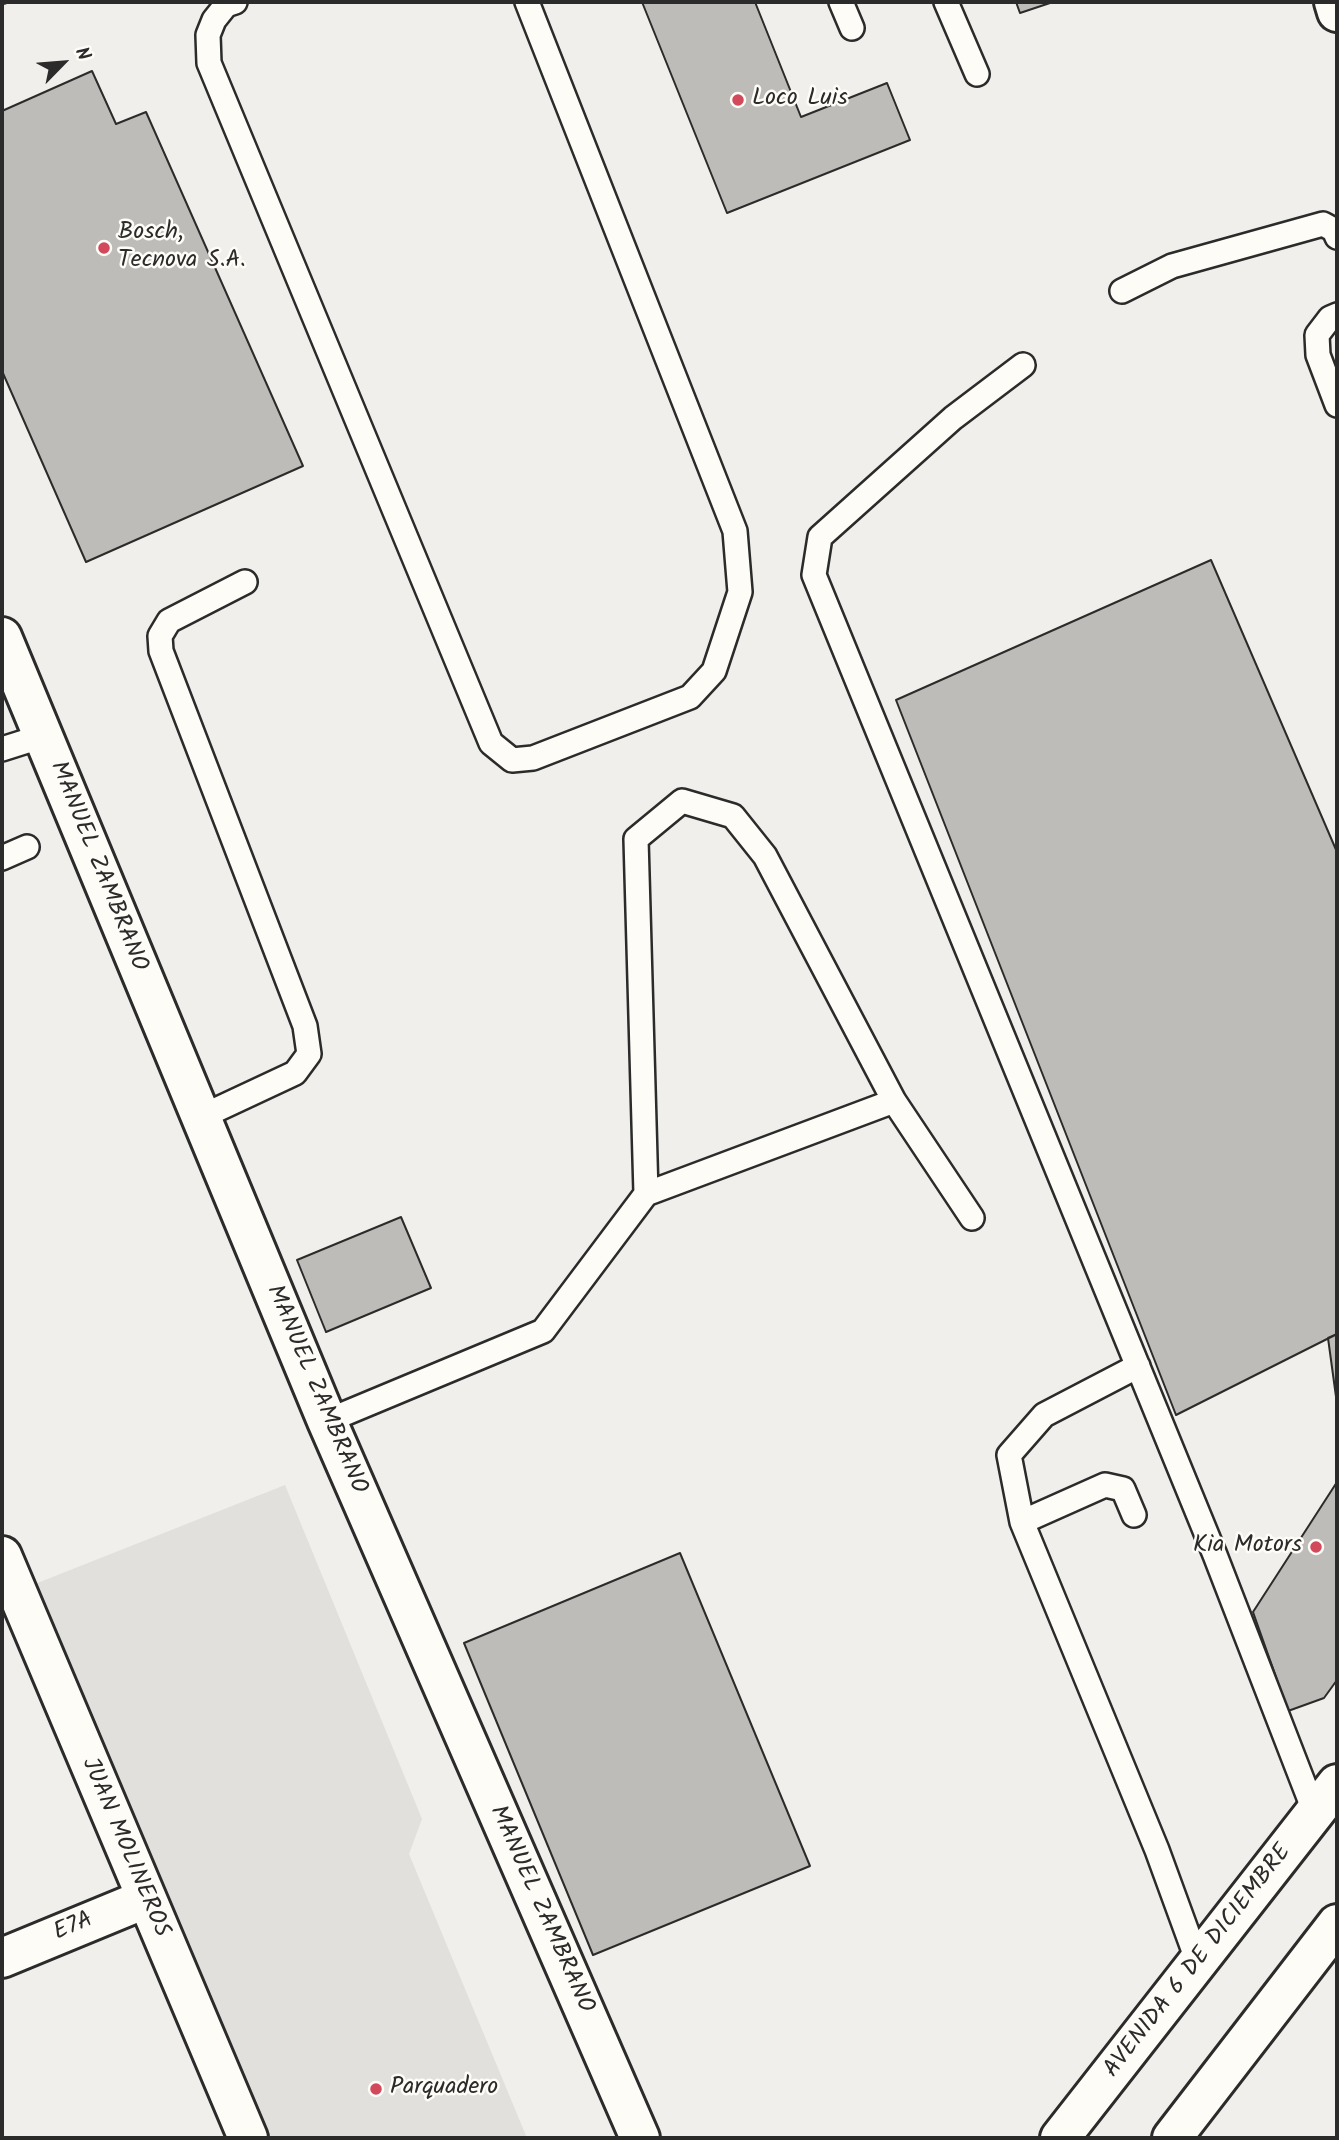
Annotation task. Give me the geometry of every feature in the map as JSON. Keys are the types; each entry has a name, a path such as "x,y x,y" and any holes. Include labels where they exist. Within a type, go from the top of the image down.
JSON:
{"street":[{"path":"1334,2 1337,12"},
{"name":"MANUEL ZAMBRANO","path":"2,637 327,1421 640,2138"},
{"name":"JUAN MOLINEROS","path":"2,1556 10,1597 248,2138"},
{"name":"AVENIDA 6 DE DICIEMBRE","path":"1060,2138 1199,1965 1326,1798"},
{"name":"E7A","path":"2,1958 145,1899"},
{"path":"1172,2138 1337,1924"}],"lane":[{"path":"235,2 226,5 214,20 208,36 209,63 491,743 512,760 533,758 690,697 714,671 740,592 735,531 527,2"},
{"path":"841,2 852,28"},
{"path":"946,2 977,74"},
{"path":"1122,291 1172,266 1323,224 1334,230 1337,237"},
{"path":"1337,315 1330,318 1317,335 1318,355 1337,405"},
{"path":"1023,365 953,418 820,537 814,575 1138,1366 1326,1798"},
{"path":"201,1118 295,1073 309,1054 305,1026 161,651 160,636 169,621 245,582"},
{"path":"2,749 43,736"},
{"path":"646,1194 636,839 682,801 733,816 765,856 894,1101 972,1218"},
{"path":"2,858 27,847"},
{"path":"327,1421 543,1331 646,1194 894,1101"},
{"path":"1138,1366 1044,1415 1009,1455 1022,1521 1157,1850 1199,1965"},
{"path":"1022,1521 1105,1485 1123,1489 1135,1515"}],"shaded area":[{"path":"285,1485 422,1819 409,1854 527,2138 233,2138 2,1597"}],"building":[{"name":"Loco Luis","path":"642,2 755,2 801,117 887,83 910,140 727,213"},
{"path":"1016,2 1053,2 1020,13"},
{"name":"Bosch, Tecnova S.A.","path":"92,71 116,124 146,112 303,466 86,562 2,371 2,111"},
{"path":"1211,560 1337,852 1337,1334 1176,1415 896,700"},
{"path":"401,1217 431,1288 326,1332 297,1260"},
{"path":"1337,1334 1337,1404 1328,1338"},
{"name":"Kia Motors","path":"1337,1482 1337,1680 1324,1698 1288,1711 1253,1612"},
{"path":"680,1553 810,1866 593,1955 464,1643"}],"place":[{"name":"Loco Luis","path":"738,100"},
{"name":"Bosch, Tecnova S.A.","path":"104,248"},
{"name":"Kia Motors","path":"1316,1547"},
{"name":"Parquadero","path":"376,2089"}]}
